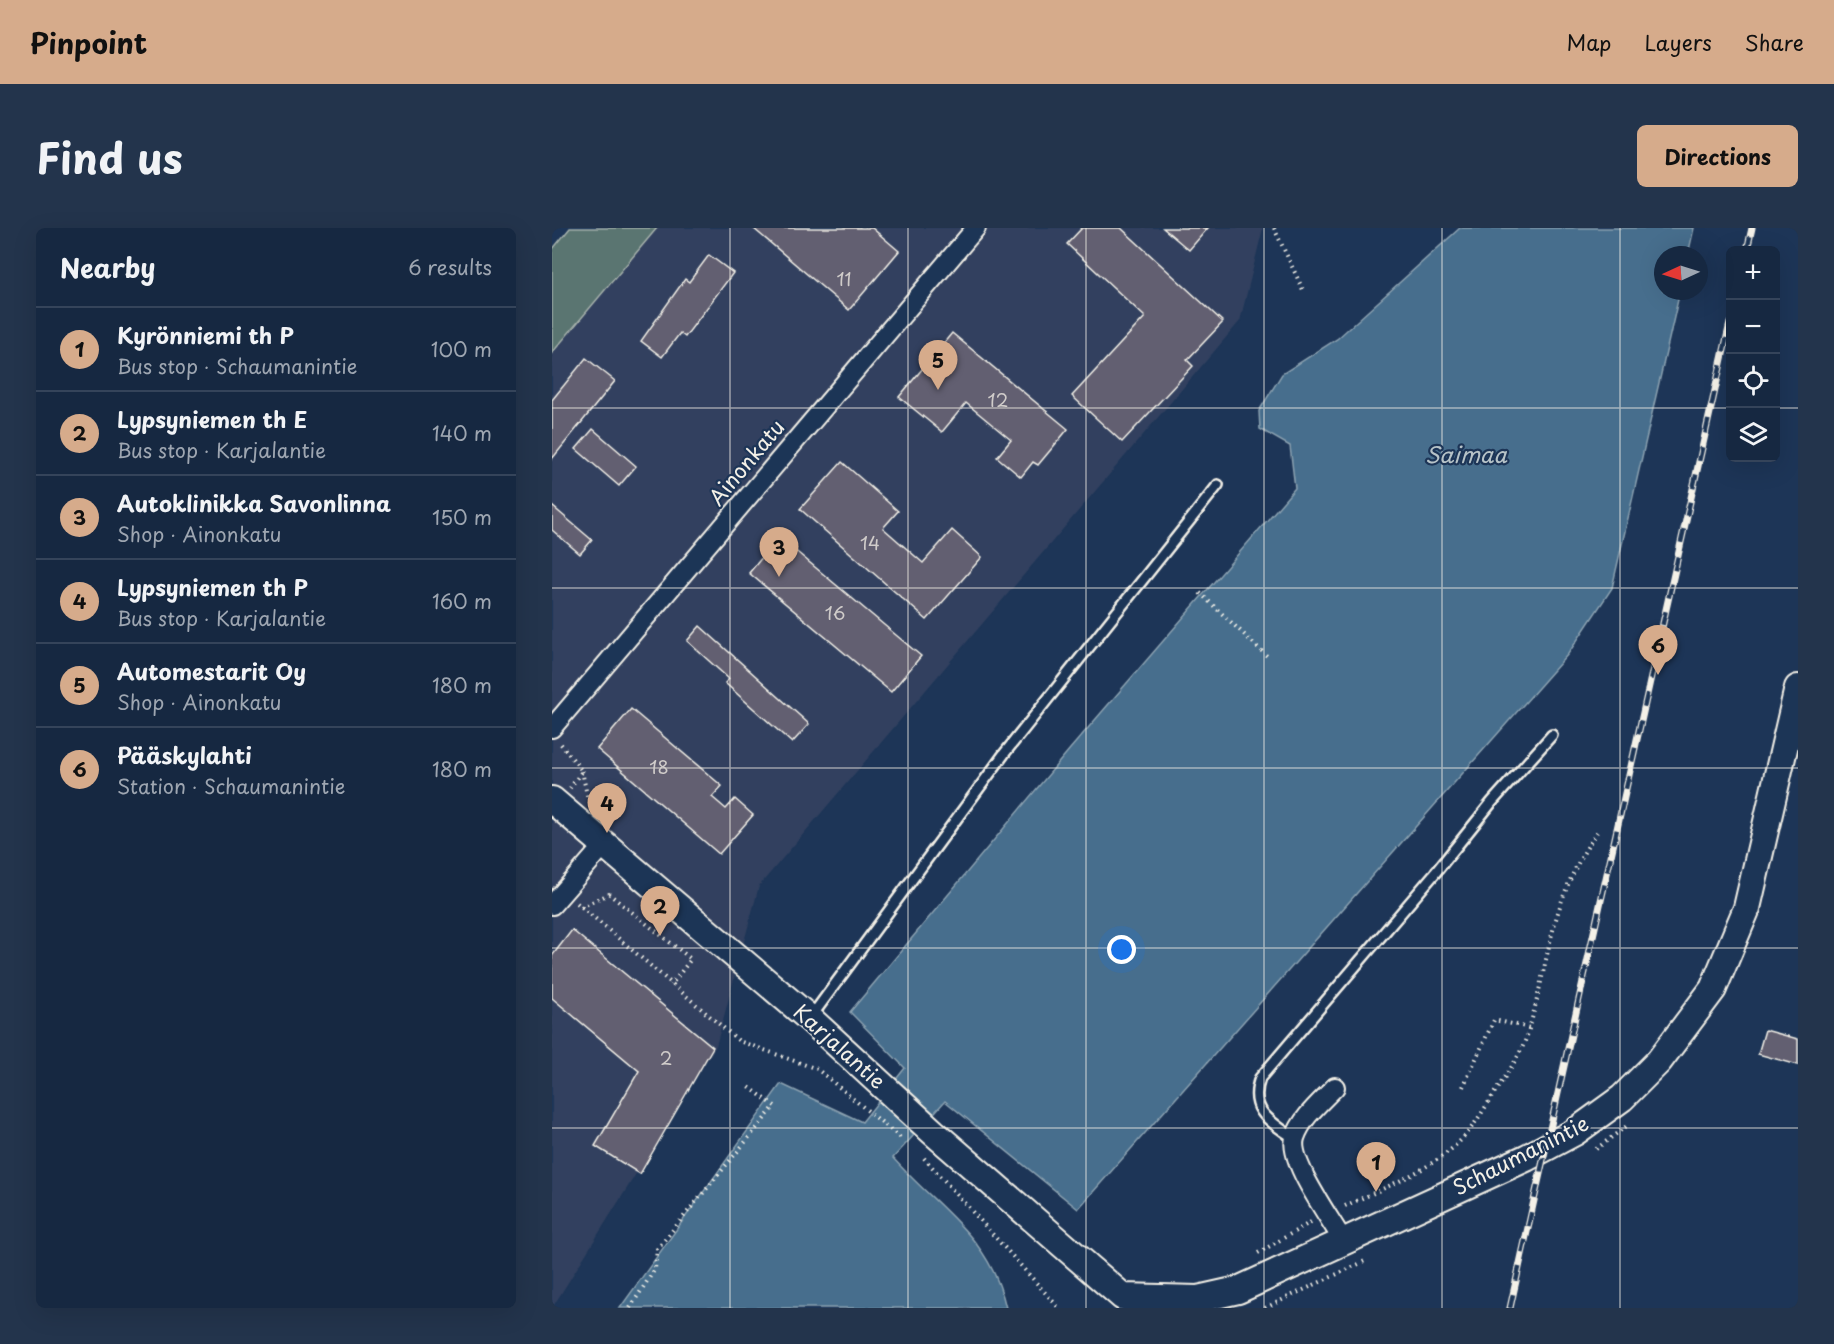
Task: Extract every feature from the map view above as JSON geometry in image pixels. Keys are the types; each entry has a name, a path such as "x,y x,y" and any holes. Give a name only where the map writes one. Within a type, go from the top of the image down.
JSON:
{"street":[{"name":"Ainonkatu","path":"555,734 976,228"},
{"name":"Schaumanintie","path":"1118,1303 1198,1299 1238,1290 1526,1158 1575,1131 1622,1098 1659,1062 1713,989 1747,908 1798,688"},
{"name":"Karjalantie","path":"555,802 810,1019 1118,1303"},
{"path":"552,905 605,844"},
{"path":"1335,1087 1308,1115 1294,1139 1294,1151 1299,1166 1343,1240"}],"lane":[{"path":"810,1019 1004,754 1218,485"},
{"path":"1294,1139 1273,1123 1256,1103 1255,1093 1260,1078 1428,881 1492,802 1552,735"}],"path":[{"path":"1274,228 1304,292"},
{"path":"1200,593 1268,657"},
{"path":"555,734 582,771 555,802"},
{"path":"1254,1255 1293,1231 1434,1161 1459,1142 1478,1119 1521,1054 1530,1028 1559,904 1570,878 1597,831"},
{"path":"564,891 739,1041 817,1069 908,1144"},
{"path":"581,907 609,894 691,959 671,985"},
{"path":"1463,1087 1494,1020 1530,1028"},
{"path":"630,1308 655,1269 657,1250 775,1106 749,1087"},
{"path":"917,1151 1059,1308"}],"shaded area":[{"path":"657,228 1263,228 1240,321 759,886 716,1046 552,1308 552,353"}],"green space":[{"path":"570,228 657,228 552,353 552,250"}],"water":[{"name":"Saimaa","path":"1460,228 1694,228 1690,246 1654,246 1654,300 1678,300 1612,588 1568,654 1078,1209 945,1101 893,1158 975,1242 988,1261 1006,1308 620,1308 781,1084 862,1122 905,1068 850,1012 1070,749 1295,488 1290,446 1260,429 1259,411 1282,374 1337,339"}],"building":[{"path":"753,228 872,228 899,251 849,310"},
{"path":"1082,228 1121,228 1223,322 1187,360 1193,366 1122,442 1072,396 1145,317 1067,244"},
{"path":"1163,228 1208,228 1189,250"},
{"path":"709,255 733,273 685,337 680,333 662,357 641,341 685,279 689,282"},
{"path":"952,333 1068,429 1038,465 1033,462 1021,477 997,457 1011,440 966,403 942,432 899,397"},
{"path":"586,358 615,381 552,459 552,400"},
{"path":"593,429 636,466 619,486 576,449"},
{"path":"842,462 898,511 883,528 923,563 952,530 982,557 927,620 800,509"},
{"path":"552,506 592,540 580,554 552,530"},
{"path":"779,537 921,656 891,692 749,573"},
{"path":"700,626 809,724 792,743 725,683 729,679 687,641"},
{"path":"631,709 722,786 712,797 726,809 735,799 753,815 719,854 597,749"},
{"path":"572,930 713,1047 640,1174 595,1146 639,1071 552,998 552,956"},
{"path":"1765,1030 1798,1039 1798,1065 1758,1054"}],"railway":[{"path":"1748,246 1752,228"},
{"path":"1510,1308 1726,341"}],"place":[{"name":"Automestarit Oy","path":"938,390"},
{"name":"Autoklinikka Savonlinna","path":"779,577"},
{"name":"Pääskylahti","path":"1658,675"},
{"name":"Lypsyniemen th P","path":"607,833"},
{"name":"Lypsyniemen th E","path":"660,936"},
{"name":"Kyrönniemi th P","path":"1376,1192"}]}
